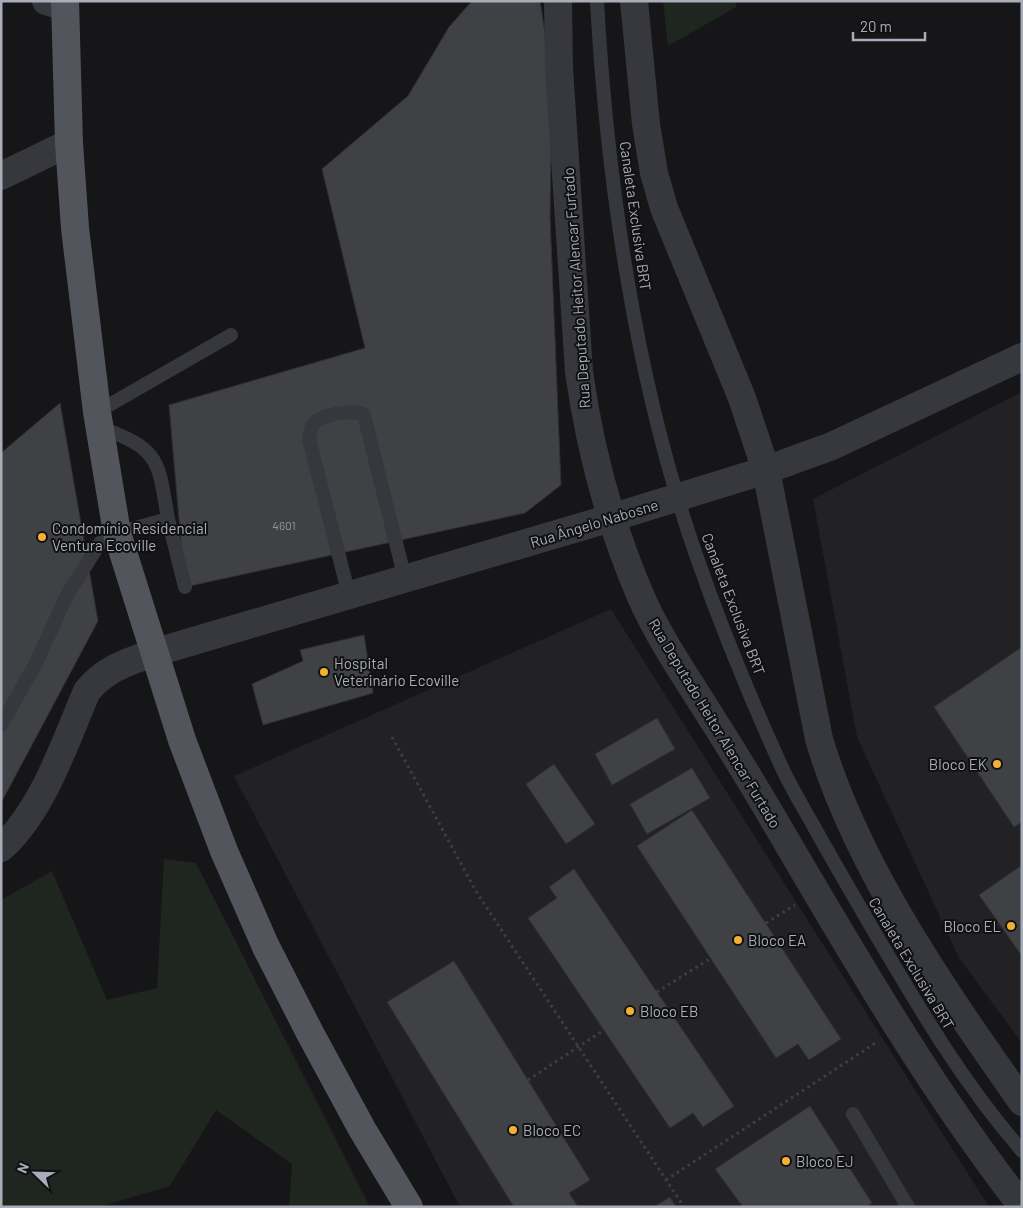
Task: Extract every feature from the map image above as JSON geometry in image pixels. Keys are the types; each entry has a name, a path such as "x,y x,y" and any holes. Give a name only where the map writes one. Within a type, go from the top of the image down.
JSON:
{"main road":[{"path":"59,3 75,228 98,420 117,533 153,653 182,740 224,851 266,947 357,1120 410,1207"}],"street":[{"name":"Rua Deputado Heitor Alencar Furtado","path":"558,1 559,68 580,372 592,451 611,518 641,598 664,642 740,763 896,1027 943,1097 1022,1206"},
{"path":"634,1 646,124 654,173 664,208 742,398 766,470 819,739 830,775 855,831 900,918 949,998 1022,1102"},
{"path":"1,176 69,143"},
{"name":"Rua Ângelo Nabosne","path":"1,848 25,820 41,794 92,685 110,669 153,653 611,518 766,470 832,446 1022,357"}],"lane":[{"name":"Canaleta Exclusiva BRT","path":"597,1 601,62 615,187 641,347 661,434 696,554 784,772 843,878 950,1058 990,1114 1022,1152"},
{"path":"185,587 168,519 161,480 153,457 132,439 98,420 231,335"},
{"path":"350,595 309,439 312,425 321,418 357,411 364,415 405,579"},
{"path":"1,726 36,663 72,588 100,543 117,533 168,519"},
{"path":"853,1114 908,1207"}],"path":[{"path":"392,736 476,893 684,1207"},
{"path":"766,923 797,904"},
{"path":"657,992 711,958"},
{"path":"528,1080 604,1030"},
{"path":"666,1180 882,1038"}],"shaded area":[{"path":"663,1 736,1 736,7 668,46"},
{"path":"1022,392 1022,1043 959,958 857,737 813,499"},
{"path":"611,609 989,1207 460,1207 234,776"},
{"path":"164,859 196,863 370,1207 289,1207 292,1164 216,1110 170,1186 99,1207 1,1207 1,900 52,871 107,1000 157,988"}],"building":[{"path":"472,1 540,1 552,79 550,217 561,485 525,513 185,587 169,405 365,348 322,169 408,96 449,27"},
{"name":"Condomínio Residencial Ventura Ecoville","path":"60,403 98,621 1,803 1,453"},
{"name":"Hospital Veterinário Ecoville","path":"364,635 373,693 263,725 252,684 303,661 300,650"},
{"name":"Bloco EK","path":"1022,647 1022,822 1014,827 934,707"},
{"path":"657,718 675,749 612,785 595,754"},
{"path":"554,764 595,824 566,844 526,784"},
{"path":"692,768 710,798 647,834 630,804"},
{"name":"Bloco EA","path":"692,810 841,1039 809,1060 798,1044 776,1058 637,846"},
{"name":"Bloco EL","path":"1022,865 1022,956 979,895"},
{"name":"Bloco EB","path":"574,869 734,1106 703,1127 693,1113 670,1128 528,918 557,898 549,887"},
{"name":"Bloco EC","path":"454,961 590,1180 569,1193 578,1207 514,1207 387,1002"},
{"name":"Bloco EJ","path":"810,1106 872,1203 866,1207 743,1207 715,1169"},
{"path":"670,1197 676,1207 654,1207"}],"place":[{"name":"Condomínio Residencial Ventura Ecoville","path":"42,537"},
{"name":"Hospital Veterinário Ecoville","path":"324,672"},
{"name":"Bloco EK","path":"997,764"},
{"name":"Bloco EL","path":"1011,926"},
{"name":"Bloco EA","path":"738,940"},
{"name":"Bloco EB","path":"630,1011"},
{"name":"Bloco EC","path":"513,1130"},
{"name":"Bloco EJ","path":"786,1161"}]}
